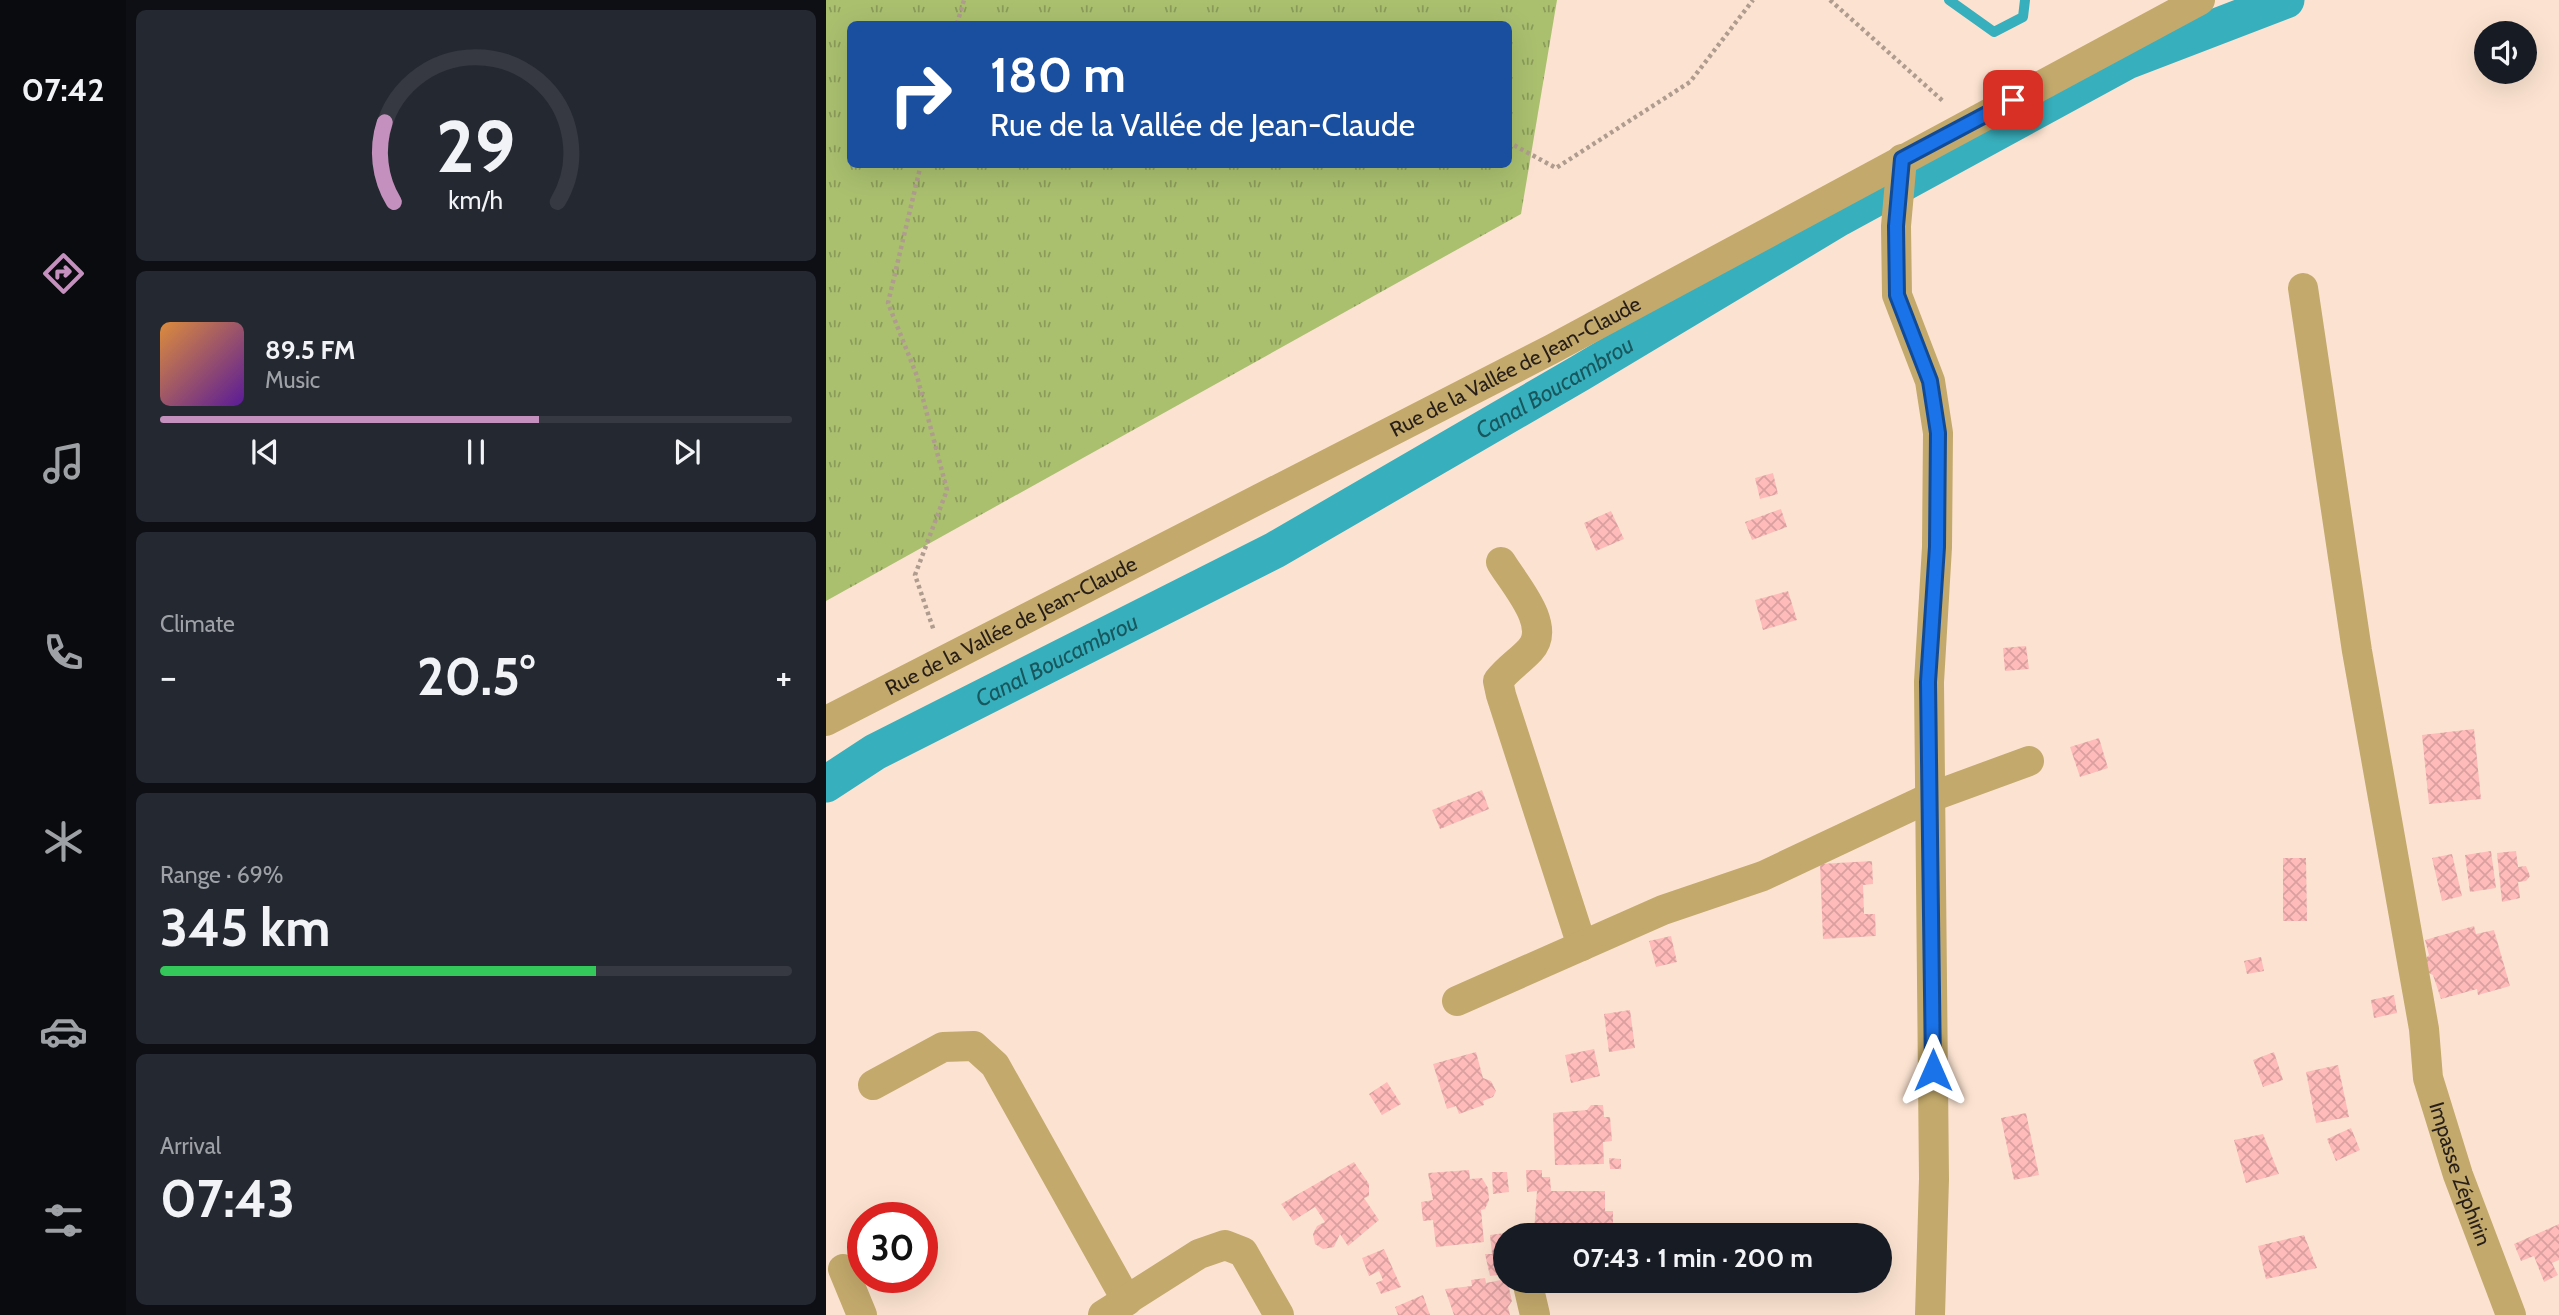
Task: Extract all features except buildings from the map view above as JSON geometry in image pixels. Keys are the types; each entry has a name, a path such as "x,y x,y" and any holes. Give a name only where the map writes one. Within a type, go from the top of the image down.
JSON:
{"street":[{"name":"Rue de la Vallée de Jean-Claude","path":"826,721 1552,349 2200,0"},
{"path":"1902,159 1896,226 1897,295 1930,381 1938,433 1937,547 1928,682 1934,1180 1930,1315"},
{"name":"Impasse Zéphirin","path":"2303,288 2357,651 2424,1029 2428,1078 2458,1175 2511,1315"},
{"path":"1501,562 1535,618 1538,630 1537,641 1530,651 1508,668 1498,681 1582,946"},
{"path":"1457,1001 1663,910 1763,876 1931,797 2029,761"},
{"path":"873,1086 943,1047 974,1046 995,1065 1115,1308 1199,1254 1225,1245 1243,1252 1279,1315"},
{"path":"843,1269 862,1315"},
{"path":"1530,1293 1535,1315"}],"path":[{"path":"958,21 964,0"},
{"path":"1512,144 1556,168 1690,82 1754,0"},
{"path":"1830,0 1968,124"},
{"path":"920,168 888,303 917,376 947,490 915,575 943,660"}],"green space":[{"path":"826,0 1557,0 1521,214 826,601"}],"waterway":[{"path":"1949,0 1994,32 2023,17 2025,0"},
{"name":"Canal Boucambrou","path":"826,784 875,752 1275,550 1580,373 1839,218 2127,61 2286,0"}],"route":[{"path":"1933,1070 1928,682 1937,547 1938,433 1930,381 1897,295 1896,226 1902,159 2013,100"}]}
